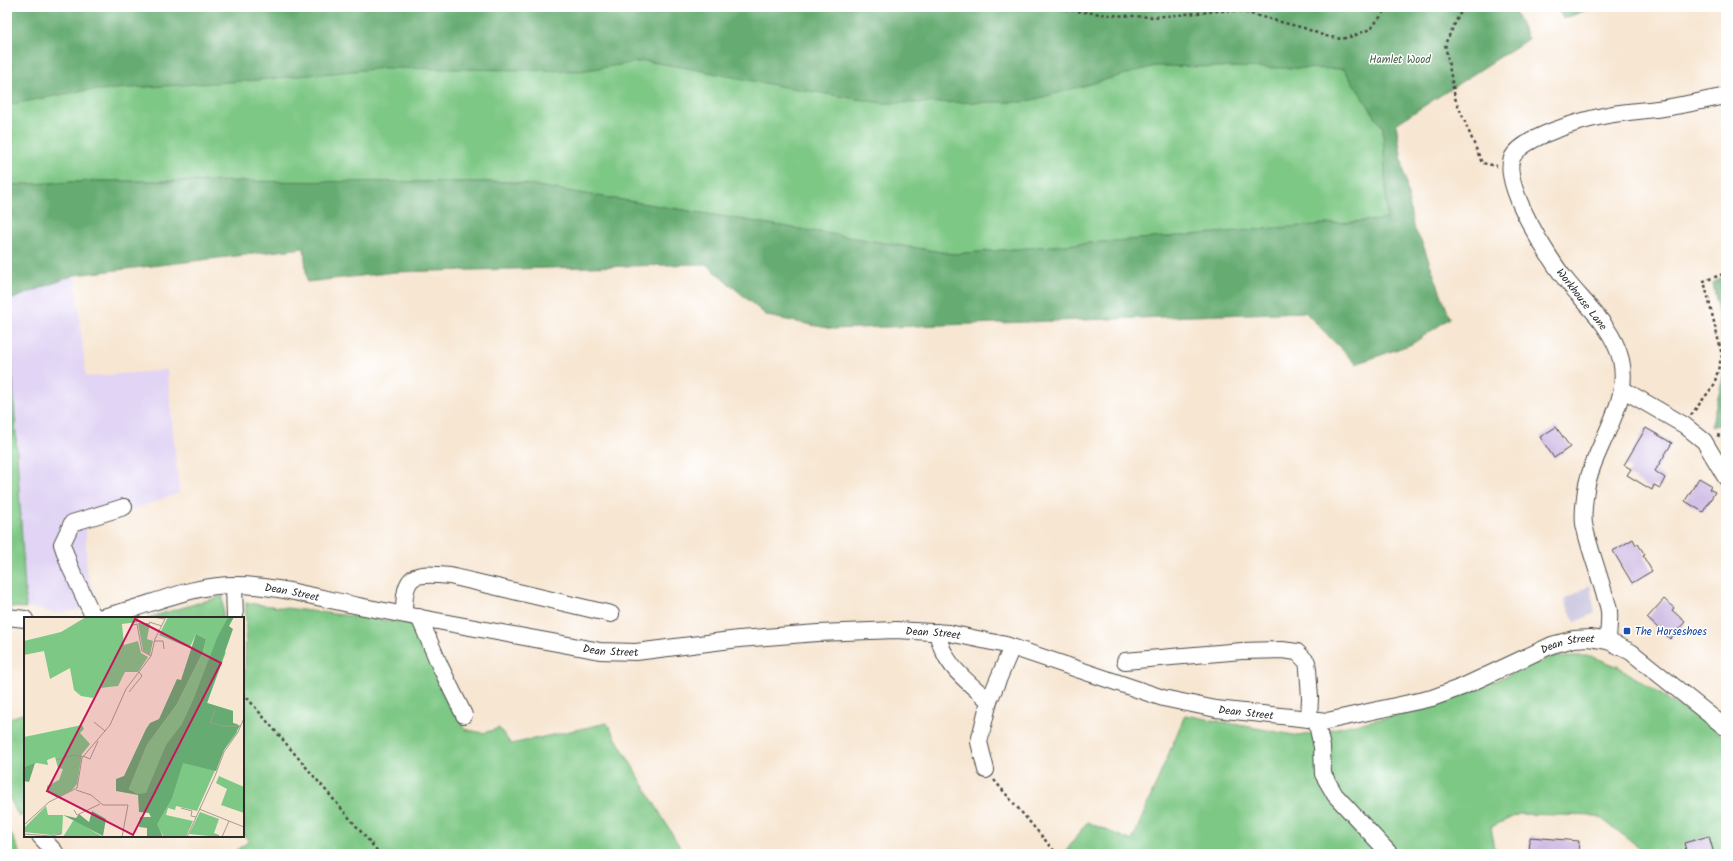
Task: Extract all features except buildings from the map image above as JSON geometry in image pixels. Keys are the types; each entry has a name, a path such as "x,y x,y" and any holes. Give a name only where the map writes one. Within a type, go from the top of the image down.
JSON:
{"street":[{"path":"1510,169 1512,157 1524,145 1537,137 1603,116 1670,107 1726,96"},
{"name":"Workhouse Lane","path":"1510,169 1510,177 1518,200 1537,235 1565,279 1603,323 1613,340 1621,361 1621,398 1596,454 1587,483 1585,497 1584,522 1609,610 1608,641"},
{"path":"1622,389 1684,425 1704,441 1726,478"},
{"path":"95,617 70,567 62,544 72,523 124,507"},
{"path":"464,715 440,666 412,615 404,596 406,586 417,575 426,573 450,576 611,614"},
{"path":"234,585 235,617"},
{"name":"Dean Street","path":"99,617 178,593 234,585 272,588 600,651 636,652 739,639 818,633 896,630 949,633 1012,647 1163,698 1216,709 1327,721 1432,698 1462,687 1538,651 1574,639 1590,638 1608,641 1631,652 1726,728"},
{"path":"7,617 24,619"},
{"path":"937,632 940,647 951,666 989,701"},
{"path":"986,770 978,742 989,701 1012,647"},
{"path":"1125,661 1242,651 1282,650 1297,652 1307,662 1312,719 1322,747 1323,774 1335,795 1390,854"},
{"path":"41,837 55,852"}],"path":[{"path":"1042,7 1110,15 1154,17 1219,11 1239,11 1304,28 1325,36 1342,39 1370,29 1389,7"},
{"path":"1463,7 1445,44 1455,98 1482,163 1510,169"},
{"path":"1684,425 1714,385 1722,355 1704,281 1726,273"},
{"path":"1712,434 1726,438"},
{"path":"244,694 380,854"},
{"path":"986,770 1053,847 1057,854"}],"shaded area":[{"path":"75,275 86,377 167,370 179,493 86,526 86,570 98,607 57,613 26,608 11,350 7,339 7,301"},
{"path":"1590,585 1595,613 1575,622 1564,600"}],"green space":[{"path":"7,7 1344,69 1383,128 1387,220 953,254 512,182 95,181 7,185"},
{"name":"Hamlet Wood","path":"7,7 1513,7 1528,39 1396,124 1413,226 1423,245 1450,318 1412,344 1356,364 1305,312 832,329 767,316 706,264 396,272 307,282 304,248 75,275 7,301 7,185 95,181 512,182 953,254 1387,219 1383,128 1344,69 1155,66 1025,102 881,103 645,61 580,71 385,68 246,81 81,91 7,105"},
{"path":"1557,7 1594,7 1563,19"},
{"path":"1726,274 1726,359 1713,283"},
{"path":"7,339 11,350 26,608 7,607"},
{"path":"1726,364 1726,423 1711,427"},
{"path":"223,596 223,617 150,617"},
{"path":"246,603 415,624 464,729 483,733 499,728 511,744 607,723 684,854 231,854 249,841 244,836"},
{"path":"1554,656 1591,656 1619,667 1711,727 1726,739 1726,854 1667,854 1665,849 1657,854 1648,854 1598,816 1519,814 1491,827 1496,854 1064,854 1087,822 1132,841 1185,715 1299,736 1427,709"},
{"path":"24,713 24,814 19,817 7,793 7,719"},
{"path":"7,826 21,854 7,854"}],"place":[{"name":"The Horseshoes","path":"1627,631"}]}
